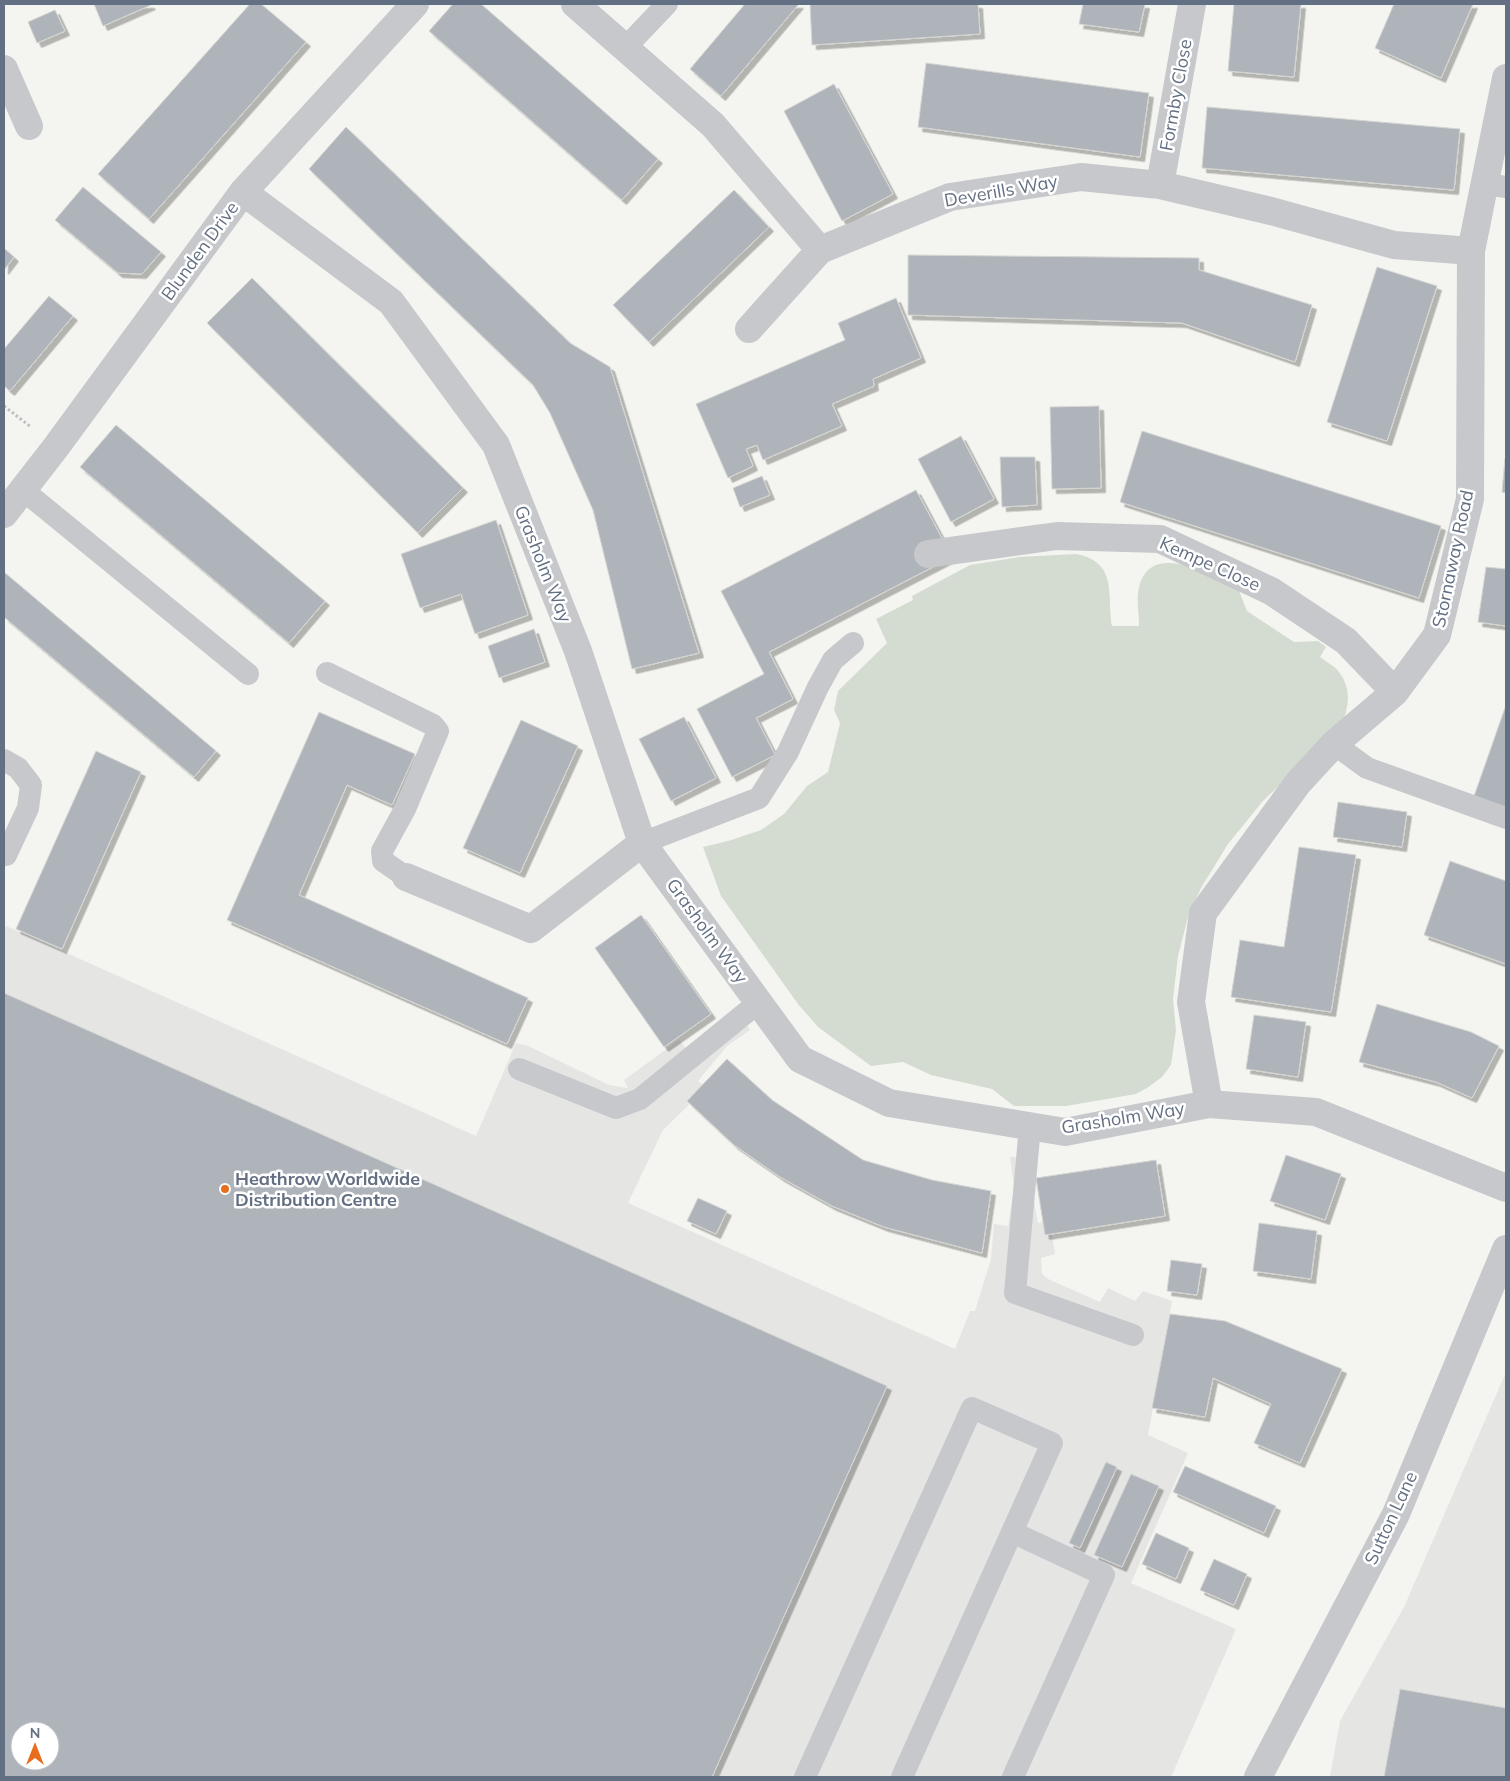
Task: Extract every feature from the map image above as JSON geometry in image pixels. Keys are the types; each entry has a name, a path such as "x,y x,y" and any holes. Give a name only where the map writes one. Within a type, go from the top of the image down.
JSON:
{"street":[{"name":"Blunden Drive","path":"4,514 243,192 415,4"},
{"path":"575,4 713,125 820,250 750,329"},
{"name":"Formby Close","path":"1160,186 1192,4"},
{"path":"4,69 30,126"},
{"name":"Stornaway Road","path":"1209,1104 1191,1002 1203,913 1298,783 1334,744 1396,692 1438,635 1470,499 1471,251 1495,186 1506,78"},
{"name":"Deverills Way","path":"820,250 950,197 1081,177 1160,186 1271,211 1394,245 1471,251"},
{"name":"Grasholm Way","path":"243,192 391,302 496,445 578,651 642,843 800,1059 889,1102 1065,1132 1209,1104 1316,1112 1506,1188"},
{"name":"Kempe Close","path":"928,554 1057,536 1160,539 1271,591 1346,641 1396,692"},
{"path":"406,877 530,929 642,843"},
{"name":"Sutton Lane","path":"1262,1775 1396,1514 1504,1260"}],"lane":[{"path":"625,48 668,4"},
{"path":"23,490 248,674"},
{"path":"642,843 759,798 788,752 818,687 833,660 853,643"},
{"path":"327,673 433,725 438,731 404,809 382,851 382,861 406,877"},
{"path":"1334,744 1367,768 1506,818"},
{"path":"4,760 18,768 31,785 28,808 6,855"},
{"path":"519,1069 616,1108 640,1099 759,1002"},
{"path":"1030,1126 1015,1293 1133,1335"},
{"path":"805,1777 972,1408 1052,1443 902,1777"},
{"path":"1012,1532 1104,1575 1013,1777"}],"shaded area":[{"path":"1076,554 1089,558 1099,564 1105,572 1108,581 1112,626 1139,626 1138,592 1146,573 1156,565 1169,563 1183,565 1238,588 1247,611 1294,642 1318,641 1326,647 1320,657 1335,668 1343,678 1348,699 1341,726 1263,801 1228,844 1201,888 1188,917 1178,956 1173,999 1176,1030 1171,1065 1162,1077 1136,1094 1066,1106 1014,1106 992,1089 931,1075 903,1062 871,1066 818,1027 798,1004 721,896 703,847 761,830 784,814 807,786 828,772 840,723 834,710 838,691 887,643 876,619 913,600 912,596 970,565 1019,557"},
{"name":"Heathrow Worldwide Distribution Centre","path":"4,925 476,1136 516,1043 526,1045 609,1085 628,1088 624,1080 679,1040 687,1050 739,1013 750,1030 727,1046 698,1081 706,1088 663,1130 628,1203 955,1349 970,1311 975,1311 991,1259 994,1224 1008,1226 1014,1187 1010,1157 1032,1158 1030,1180 1038,1223 1050,1221 1055,1254 1041,1258 1042,1274 1048,1279 1100,1302 1108,1288 1135,1301 1143,1291 1172,1301 1148,1435 1188,1453 1131,1583 1236,1629 1171,1777 4,1777"},
{"path":"1506,1372 1506,1777 1330,1777 1340,1721 1404,1607"}],"building":[{"path":"94,4 150,4 151,5 103,26"},
{"path":"250,4 261,4 306,42 149,219 98,174"},
{"path":"453,4 481,4 658,159 622,200 429,31"},
{"path":"745,4 799,4 721,96 690,69"},
{"path":"810,4 978,4 980,34 812,45"},
{"path":"1083,4 1145,4 1139,32 1079,24"},
{"path":"1234,4 1301,4 1294,77 1228,71"},
{"path":"1394,4 1473,4 1441,78 1375,48"},
{"path":"55,10 65,31 37,43 28,22"},
{"path":"926,63 1149,93 1140,157 918,127"},
{"path":"834,84 893,194 842,221 784,111"},
{"path":"1207,107 1460,129 1454,190 1202,168"},
{"path":"346,127 570,343 610,367 699,653 632,669 593,510 550,413 533,385 309,169"},
{"path":"83,187 161,252 142,274 118,273 55,220"},
{"path":"734,190 769,227 649,342 613,305"},
{"path":"4,248 14,257 4,270"},
{"path":"908,255 1199,258 1199,270 1312,305 1295,362 1182,323 908,315"},
{"path":"1377,267 1437,286 1387,441 1327,422"},
{"path":"252,278 463,488 418,533 207,323"},
{"path":"49,296 73,316 10,391 4,386 4,349"},
{"path":"896,298 921,358 873,379 874,386 832,404 842,426 763,460 757,445 746,449 753,466 728,478 696,404 845,340 838,323"},
{"path":"1099,406 1101,488 1052,489 1050,407"},
{"path":"116,425 325,601 289,643 80,467"},
{"path":"1142,431 1441,526 1419,598 1120,502"},
{"path":"961,436 994,499 951,522 918,459"},
{"path":"1000,457 1035,457 1037,505 1002,507"},
{"path":"1506,458 1506,493 1502,492"},
{"path":"762,476 770,495 740,507 733,488"},
{"path":"916,490 952,557 769,652 793,699 756,718 775,755 732,777 697,709 764,674 721,591"},
{"path":"496,520 528,615 475,634 461,594 420,608 401,554"},
{"path":"1486,567 1506,569 1506,626 1478,622"},
{"path":"4,572 216,751 194,777 4,617"},
{"path":"534,629 545,662 499,678 488,646"},
{"path":"1506,705 1506,815 1472,802"},
{"path":"319,712 415,754 392,805 347,785 299,895 528,998 507,1044 227,920"},
{"path":"684,717 716,778 671,801 639,739"},
{"path":"521,720 578,746 520,873 463,848"},
{"path":"96,751 141,772 62,949 16,929"},
{"path":"1338,802 1407,812 1402,847 1333,837"},
{"path":"1299,847 1356,855 1331,1012 1231,997 1240,940 1284,947"},
{"path":"1450,861 1506,881 1506,964 1424,935"},
{"path":"641,915 711,1014 664,1047 595,948"},
{"name":"Heathrow Worldwide Distribution Centre","path":"4,993 887,1386 712,1777 4,1777"},
{"path":"1377,1004 1471,1032 1499,1046 1472,1098 1436,1082 1359,1062"},
{"path":"1254,1015 1306,1022 1298,1077 1246,1069"},
{"path":"727,1059 772,1100 863,1160 932,1180 991,1191 982,1253 884,1227 832,1206 780,1177 734,1145 687,1101"},
{"path":"1286,1155 1341,1174 1325,1220 1270,1201"},
{"path":"1156,1160 1165,1216 1045,1235 1036,1178"},
{"path":"698,1198 727,1211 716,1234 687,1221"},
{"path":"1259,1223 1317,1231 1311,1279 1253,1271"},
{"path":"1171,1260 1202,1264 1197,1295 1167,1291"},
{"path":"1170,1314 1225,1321 1342,1369 1300,1463 1254,1443 1271,1404 1213,1378 1205,1417 1152,1408"},
{"path":"1106,1462 1117,1467 1080,1548 1069,1543"},
{"path":"1185,1466 1276,1506 1264,1533 1173,1492"},
{"path":"1131,1474 1159,1486 1122,1567 1094,1555"},
{"path":"1156,1533 1189,1548 1176,1579 1142,1564"},
{"path":"1214,1559 1247,1574 1234,1605 1200,1590"},
{"path":"1400,1689 1506,1708 1506,1777 1384,1777"}],"place":[{"name":"Heathrow Worldwide Distribution Centre","path":"225,1189"}]}
